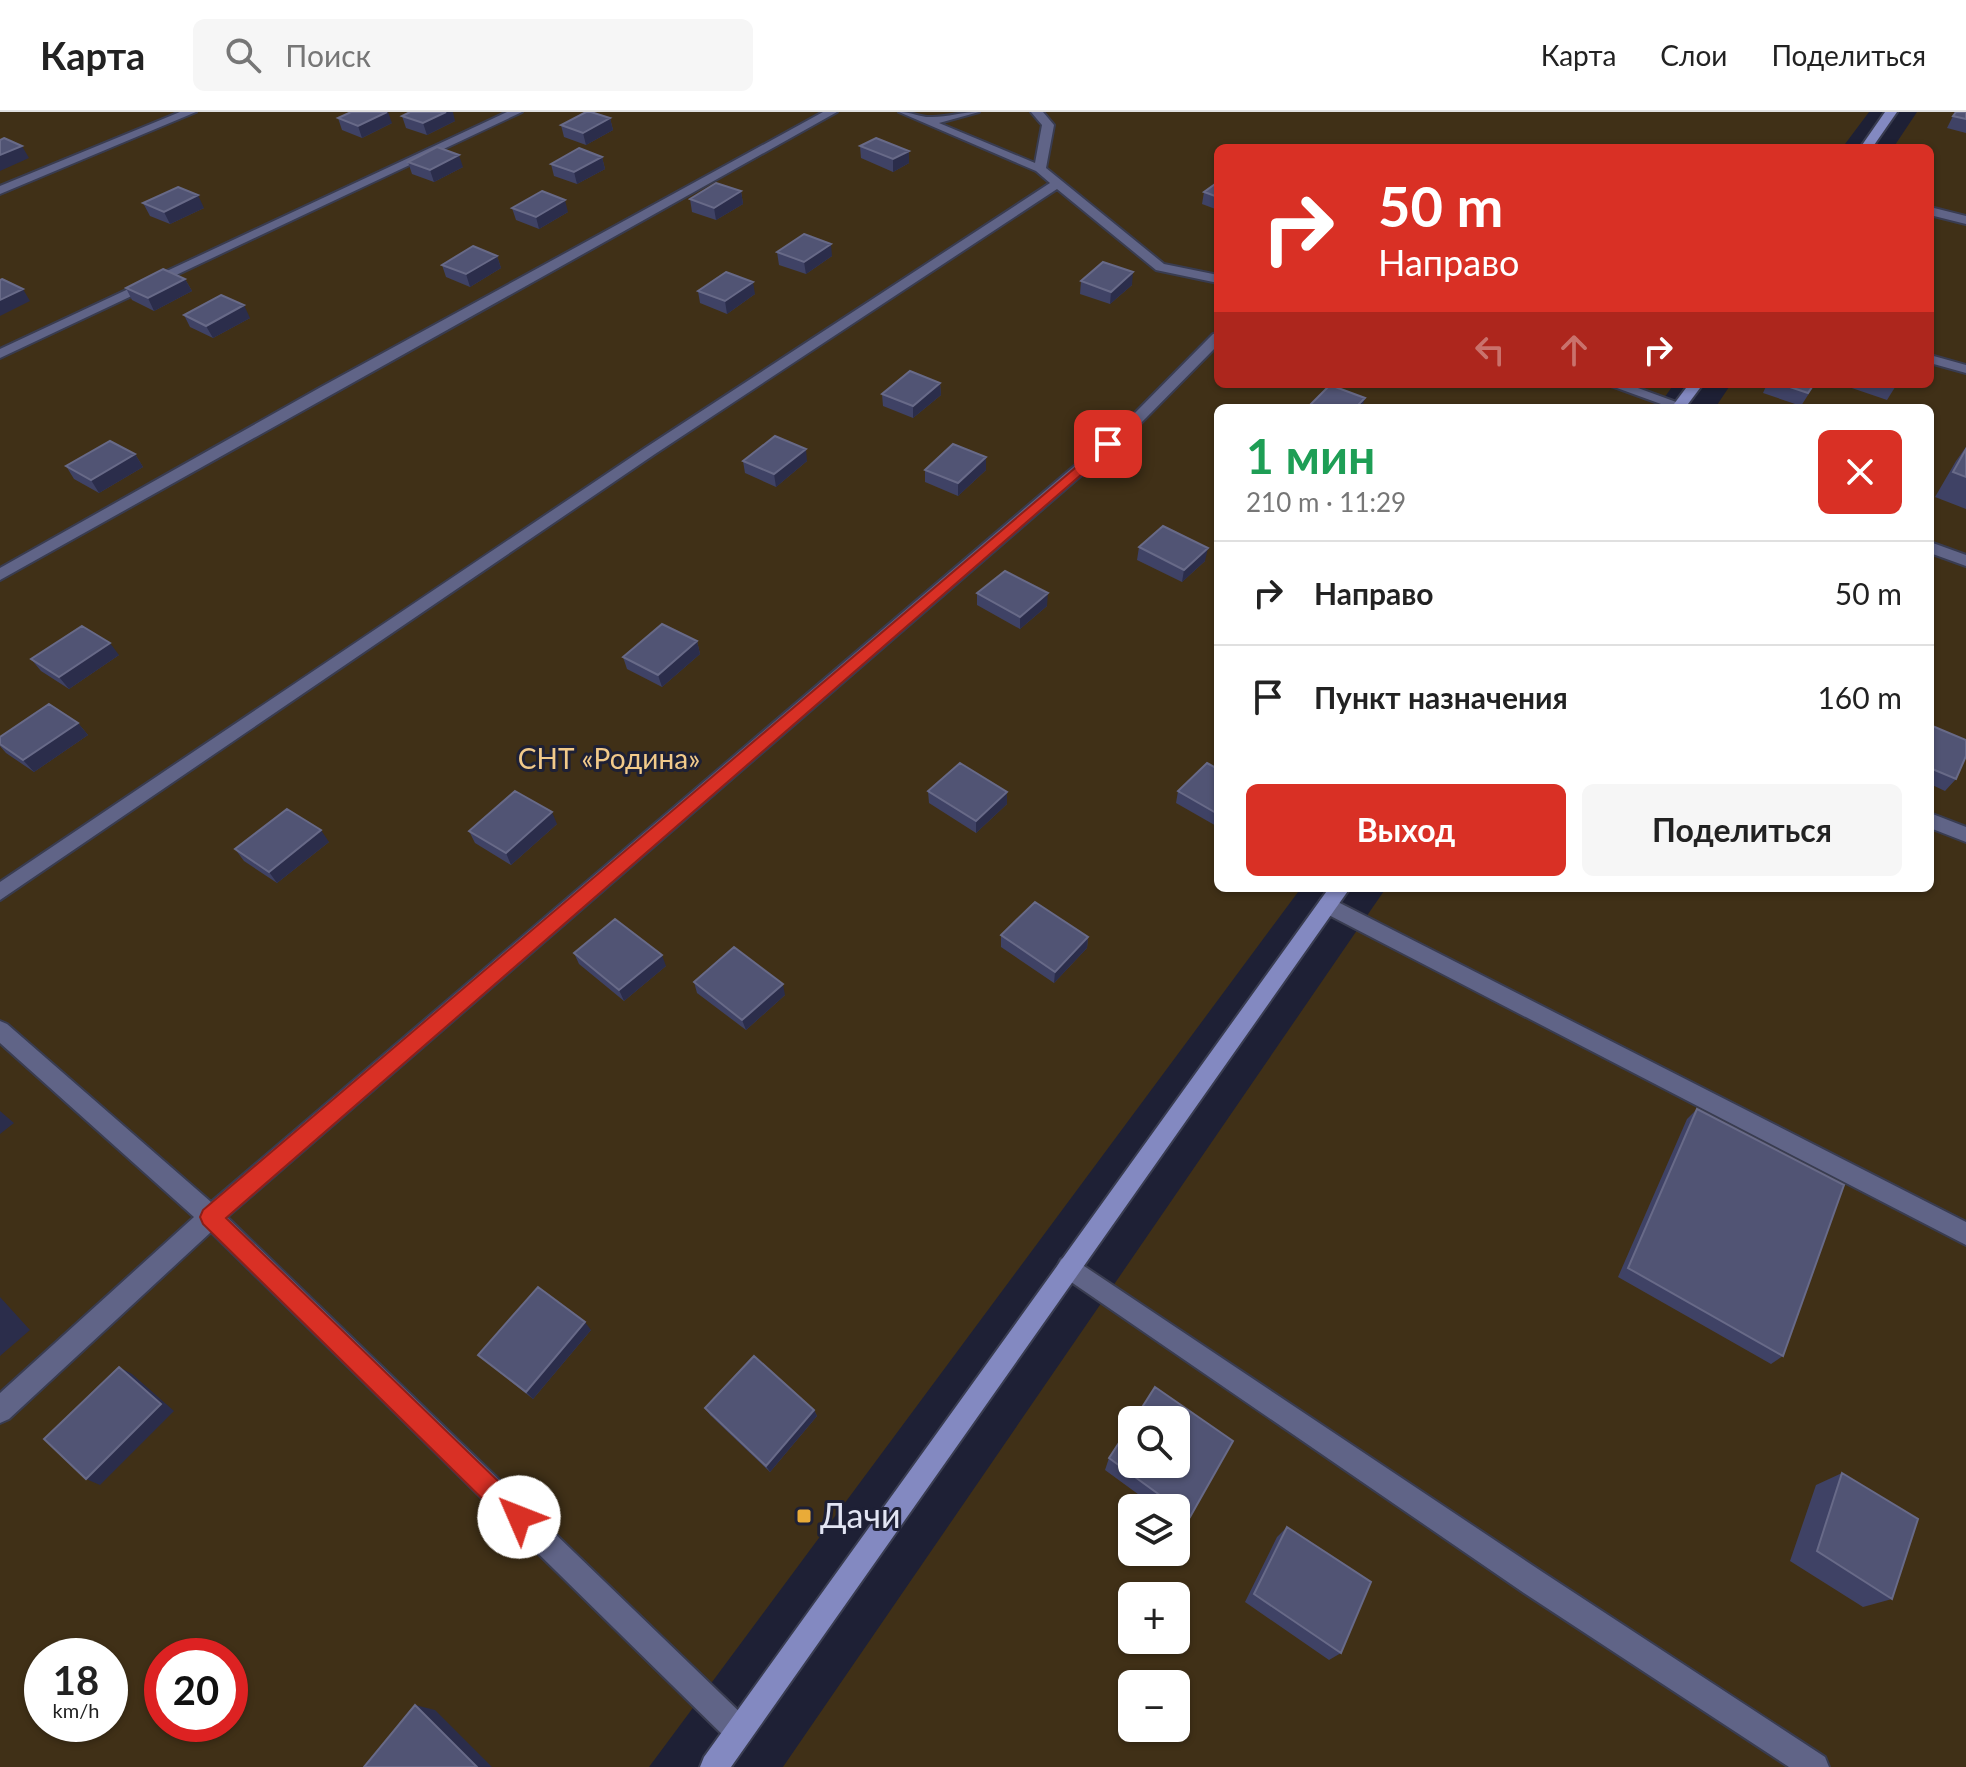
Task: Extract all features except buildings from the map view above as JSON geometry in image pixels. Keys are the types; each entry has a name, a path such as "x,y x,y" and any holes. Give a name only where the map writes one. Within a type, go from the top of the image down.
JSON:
{"street":[{"path":"1869,144 1891,112"},
{"path":"714,1767 1334,896"}],"lane":[{"path":"0,190 190,112"},
{"path":"0,354 516,112"},
{"path":"0,575 831,112"},
{"path":"905,112 1040,169 1160,267 1214,278"},
{"path":"931,121 973,112"},
{"path":"1037,112 1048,125 1040,169"},
{"path":"0,892 650,451 1059,182"},
{"path":"1934,212 1966,220"},
{"path":"0,1410 211,1217 1132,424 1214,341"},
{"path":"1934,360 1966,369"},
{"path":"1624,388 1670,404"},
{"path":"1934,549 1966,561"},
{"path":"1934,822 1966,835"},
{"path":"1334,896 1966,1234"},
{"path":"0,1030 211,1217 739,1731"},
{"path":"1069,1267 1534,1583 1815,1767"}],"green space":[{"name":"СНТ «Родина»","path":"0,112 1869,112 1845,144 1214,144 1214,388 1671,388 1660,404 1214,404 1214,892 1298,892 649,1767 0,1767"},
{"path":"1917,112 1966,112 1966,1767 783,1767 1383,892 1934,892 1934,404 1718,404 1728,388 1934,388 1934,144 1896,144"}],"place":[{"name":"Дачи","path":"804,1516"}],"route":[{"path":"519,1517 211,1217 1108,444"}]}
